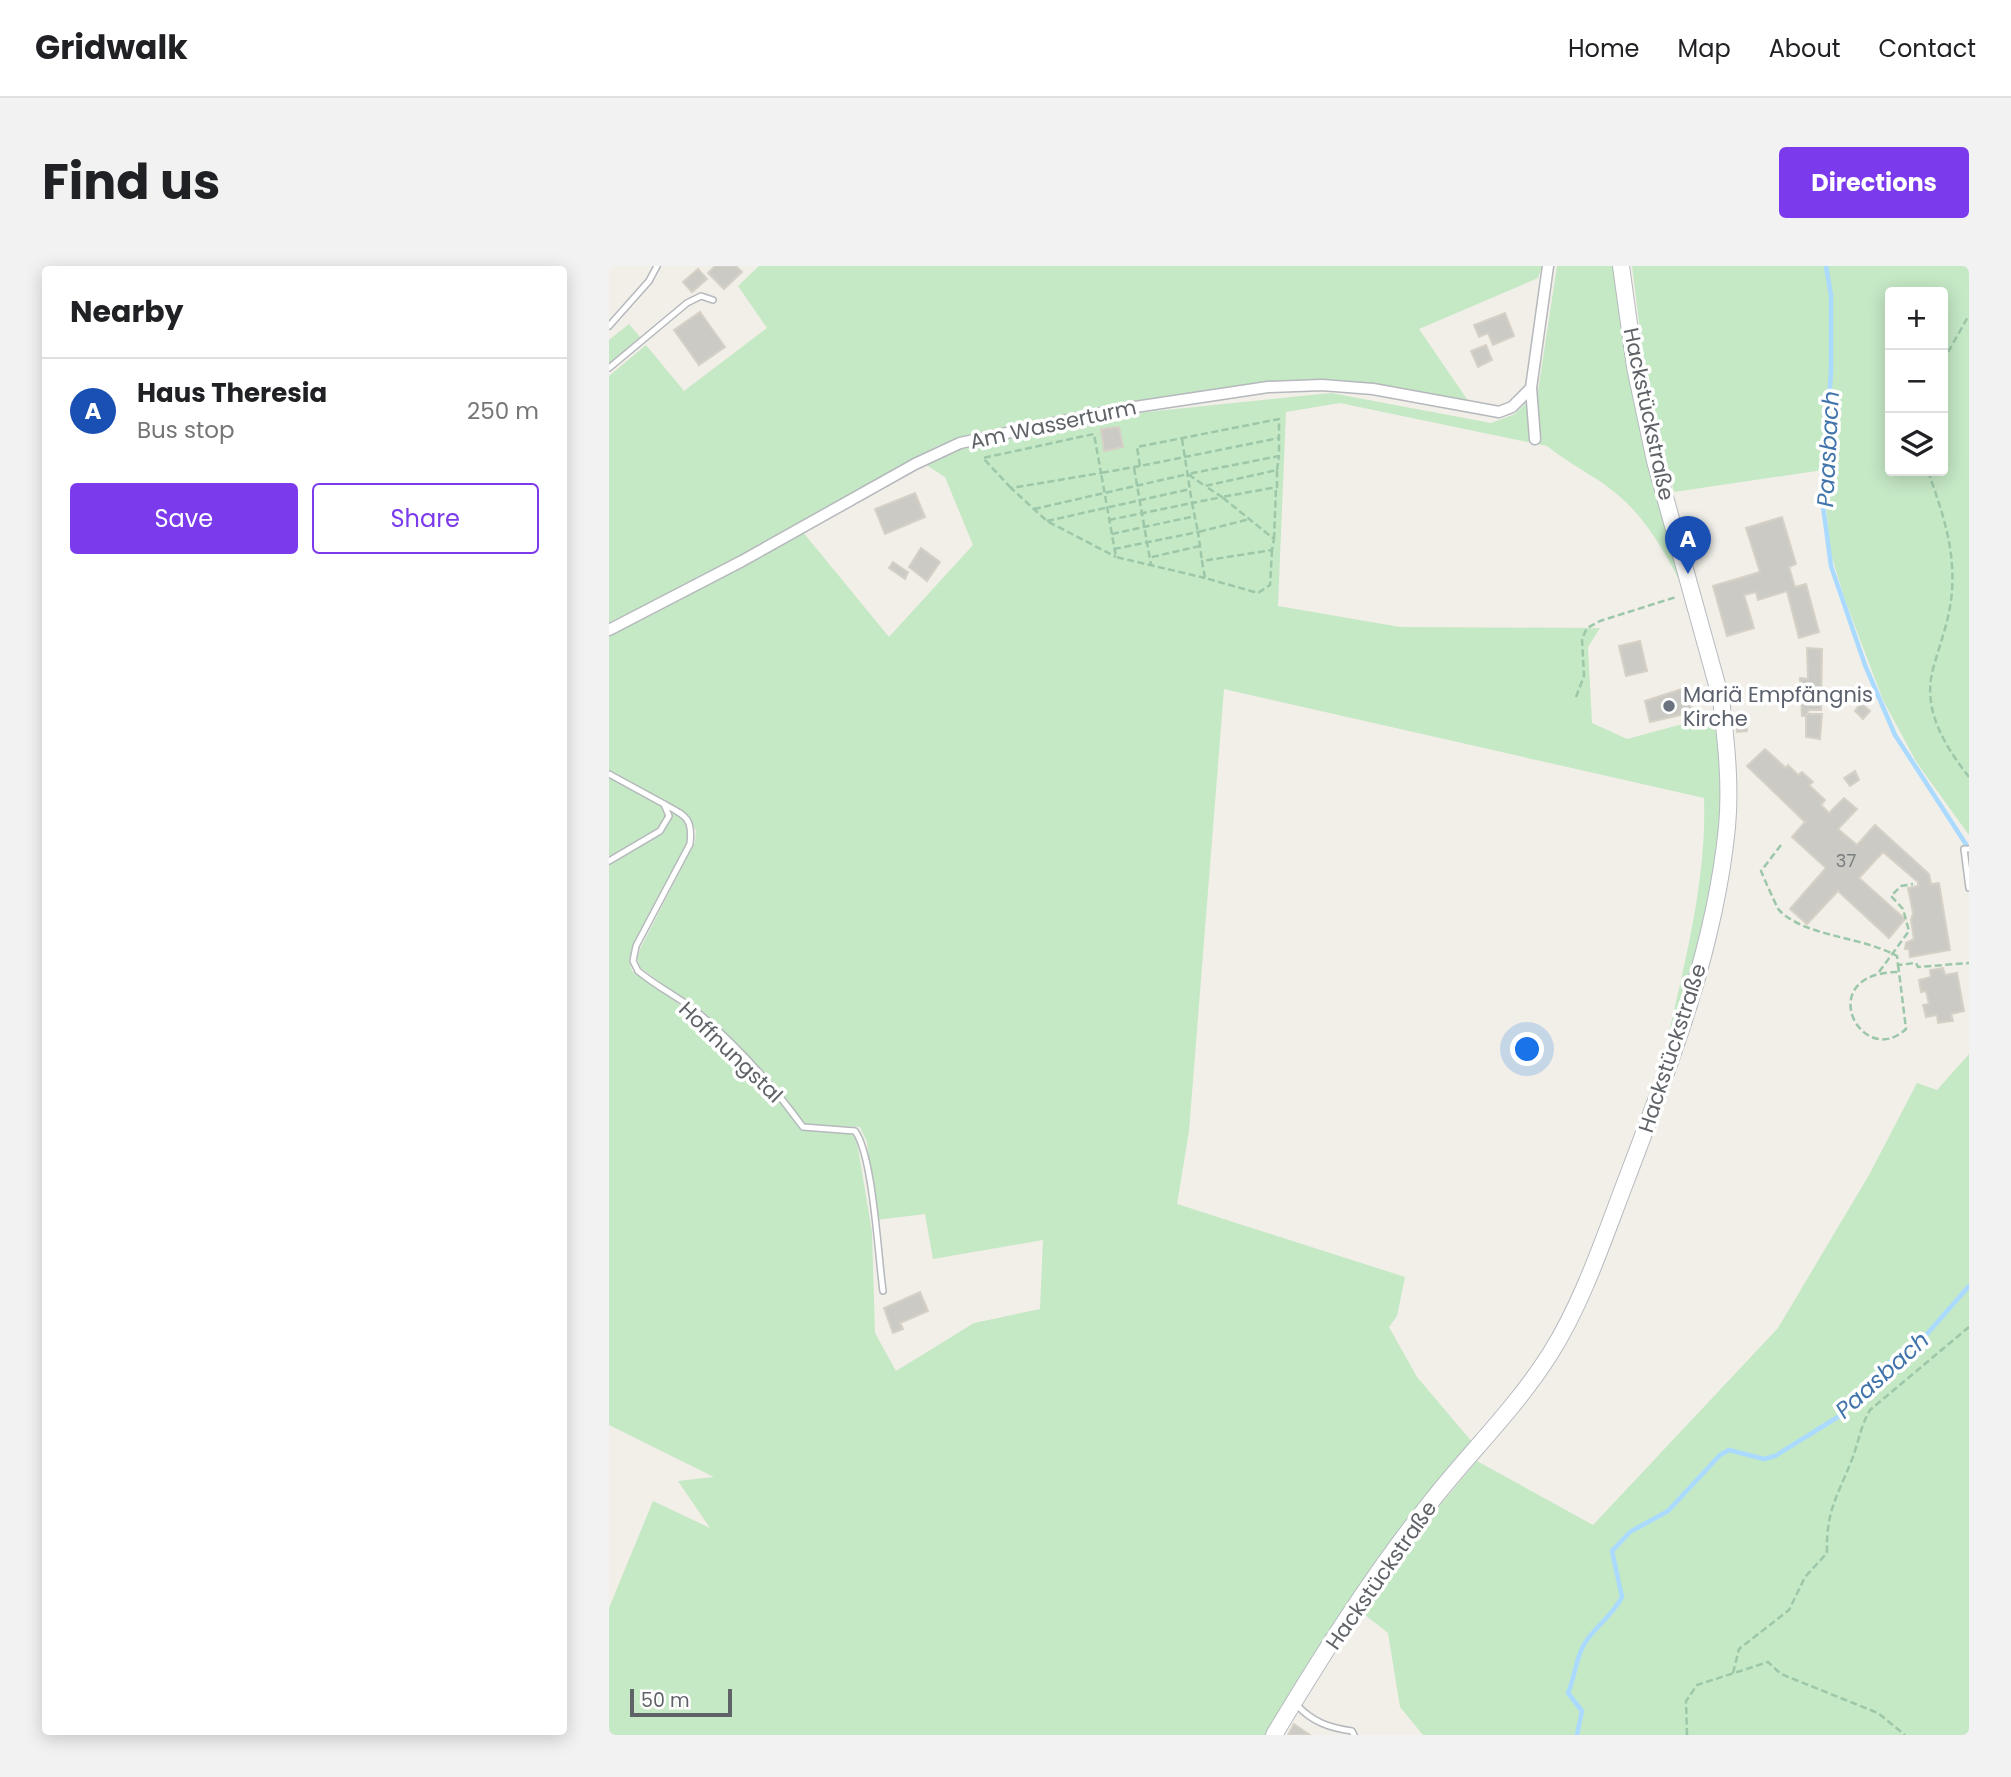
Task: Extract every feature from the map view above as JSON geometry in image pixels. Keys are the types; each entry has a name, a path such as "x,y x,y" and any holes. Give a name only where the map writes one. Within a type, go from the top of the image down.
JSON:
{"street":[{"path":"1535,439 1531,388 1548,266"},
{"name":"Hackstückstraße","path":"1274,1735 1396,1546 1508,1411 1552,1352 1600,1247 1675,1053 1691,1002 1710,923 1727,827 1726,740 1721,699 1649,434 1635,367 1621,266"},
{"name":"Am Wasserturm","path":"609,630 742,561 904,470 960,443 1115,410 1268,387 1322,384 1373,389 1499,412 1523,398 1531,388"}],"lane":[{"path":"609,326 642,289 657,266"},
{"path":"609,368 687,303 701,296 713,300"},
{"path":"609,774 664,804 669,816 660,831 609,861"},
{"name":"Hoffnungstal","path":"664,804 687,818 692,827 690,844 636,946 633,961 638,971 705,1021 779,1094 803,1127 855,1131 863,1141 883,1291"},
{"path":"1967,849 1969,888"},
{"path":"1295,1703 1308,1717 1334,1729 1352,1731 1354,1735"}],"path":[{"path":"1948,352 1969,315"},
{"path":"1115,557 1094,434 983,458 1047,521 1115,557 1258,593 1270,585 1279,419 1137,447 1140,466"},
{"path":"1011,488 1279,438"},
{"path":"1182,439 1205,578"},
{"path":"1033,509 1279,456"},
{"path":"1133,467 1151,565"},
{"path":"1205,486 1277,470"},
{"path":"1188,474 1222,497 1273,539"},
{"path":"1930,476 1949,536 1952,579 1949,617 1931,680 1931,706 1939,732 1969,778"},
{"path":"1109,520 1276,487"},
{"path":"1047,521 1190,489"},
{"path":"1111,534 1195,516"},
{"path":"1114,550 1249,519"},
{"path":"1151,557 1200,546"},
{"path":"1202,561 1272,550"},
{"path":"1576,696 1584,676 1582,639 1587,628 1600,621 1693,592"},
{"path":"1781,845 1761,872 1771,887 1777,909 1804,928 1864,940 1897,956 1898,965 1899,972 1906,1029 1898,1036 1886,1040 1862,1032 1853,1021 1850,1008 1852,992 1860,982 1879,973 1899,972"},
{"path":"1879,973 1909,931 1903,909 1891,896 1901,886 1913,884"},
{"path":"1898,965 1916,963 1918,967 1969,963"},
{"path":"1733,1673 1739,1649 1789,1610 1805,1577 1827,1553 1826,1526 1836,1492 1851,1462 1863,1422 1870,1410 1969,1327"},
{"path":"1687,1735 1686,1701 1697,1685 1768,1662 1781,1674 1878,1713 1905,1735"}],"green space":[{"path":"759,266 1542,266 1538,278 1419,329 1471,405 1331,379 1153,398 971,434 935,447 641,610 609,624 609,376 646,345 684,391 767,328 738,286"},
{"path":"1557,266 1614,266 1637,416 1686,593 1657,541 1629,505 1610,488 1547,446 1340,403 1286,412 1278,606 1400,627 1600,628 1588,647 1592,723 1627,739 1716,715 1722,756 1718,842 1702,929 1665,1051 1698,894 1704,798 1224,689 1189,1131 1177,1204 1405,1277 1397,1316 1389,1327 1417,1377 1473,1443 1409,1518 1352,1602 1271,1735 609,1735 609,1608 653,1501 710,1528 678,1481 714,1477 609,1425 609,863 663,831 672,817 670,811 684,819 688,843 633,944 629,961 632,971 696,1016 776,1096 801,1130 852,1134 857,1142 872,1232 875,1333 896,1371 974,1323 1040,1309 1043,1240 933,1259 925,1214 876,1220 867,1142 860,1127 804,1125 760,1068 712,1021 641,968 637,958 641,947 695,842 696,831 688,815 609,771 609,635 650,616 802,531 889,637 973,545 945,477 925,464 970,446 1127,414 1331,393 1491,423 1515,414 1538,391"},
{"path":"1632,266 1969,266 1969,835 1917,763 1883,700 1845,600 1830,551 1823,470 1674,492 1646,378"},
{"path":"629,324 640,337 609,363 609,340"},
{"path":"609,777 661,805 666,816 660,828 609,857"},
{"path":"1969,1054 1969,1735 1423,1735 1400,1707 1388,1633 1360,1611 1414,1536 1477,1461 1593,1525 1778,1328 1869,1175 1917,1083 1937,1090"}],"building":[{"path":"715,266 736,266 742,272 724,289 708,273"},
{"path":"698,269 707,279 692,292 683,282"},
{"path":"700,312 725,347 699,365 674,330"},
{"path":"1505,313 1514,336 1493,345 1488,333 1479,337 1474,325"},
{"path":"1486,345 1492,360 1478,367 1471,351"},
{"path":"1119,427 1123,447 1104,451 1101,429"},
{"path":"915,493 925,517 885,534 875,509"},
{"path":"1782,517 1796,564 1789,567 1795,587 1806,584 1819,632 1799,638 1787,591 1758,600 1756,592 1744,595 1754,628 1727,636 1713,586 1760,572 1746,528"},
{"path":"921,548 940,562 927,581 909,567"},
{"path":"893,562 908,572 905,579 889,568"},
{"path":"1640,641 1647,671 1626,676 1619,646"},
{"path":"1807,648 1822,649 1821,710 1808,710 1807,716 1802,716 1800,678 1808,679"},
{"name":"Mariä Empfängnis Kirche","path":"1685,688 1693,712 1650,722 1645,701"},
{"path":"1861,703 1870,711 1863,719 1855,711"},
{"path":"1806,714 1822,714 1820,739 1806,737"},
{"path":"1745,716 1747,731 1737,732 1736,717"},
{"path":"1765,749 1786,768 1788,765 1798,775 1802,772 1813,782 1809,785 1825,800 1821,805 1829,813 1844,798 1857,809 1838,829 1857,845 1875,825 1929,874 1931,884 1939,883 1950,950 1910,957 1909,949 1905,949 1906,943 1914,939 1908,888 1918,886 1918,882 1883,852 1859,878 1905,919 1889,938 1838,891 1807,924 1790,909 1826,868 1792,837 1805,822 1747,766"},
{"path":"1855,771 1859,780 1850,786 1844,778"},
{"path":"1943,968 1945,975 1957,973 1964,1011 1951,1014 1953,1021 1938,1023 1937,1015 1926,1017 1923,1005 1929,1004 1926,991 1921,992 1919,980 1931,977 1930,970"},
{"path":"920,1292 928,1311 900,1323 903,1329 893,1333 884,1308"},
{"path":"1294,1724 1310,1735 1288,1735"}],"waterway":[{"name":"Paasbach","path":"1826,266 1831,295 1831,370 1823,506 1831,566 1865,665 1895,735 1969,849"},
{"name":"Paasbach","path":"1577,1735 1582,1711 1568,1693 1579,1656 1585,1642 1622,1597 1612,1551 1630,1532 1668,1511 1720,1455 1729,1450 1764,1459 1775,1456 1841,1415 1883,1367 1927,1334 1969,1286"}],"place":[{"name":"Haus Theresia","path":"1688,574"},
{"name":"Mariä Empfängnis Kirche","path":"1669,706"}]}
